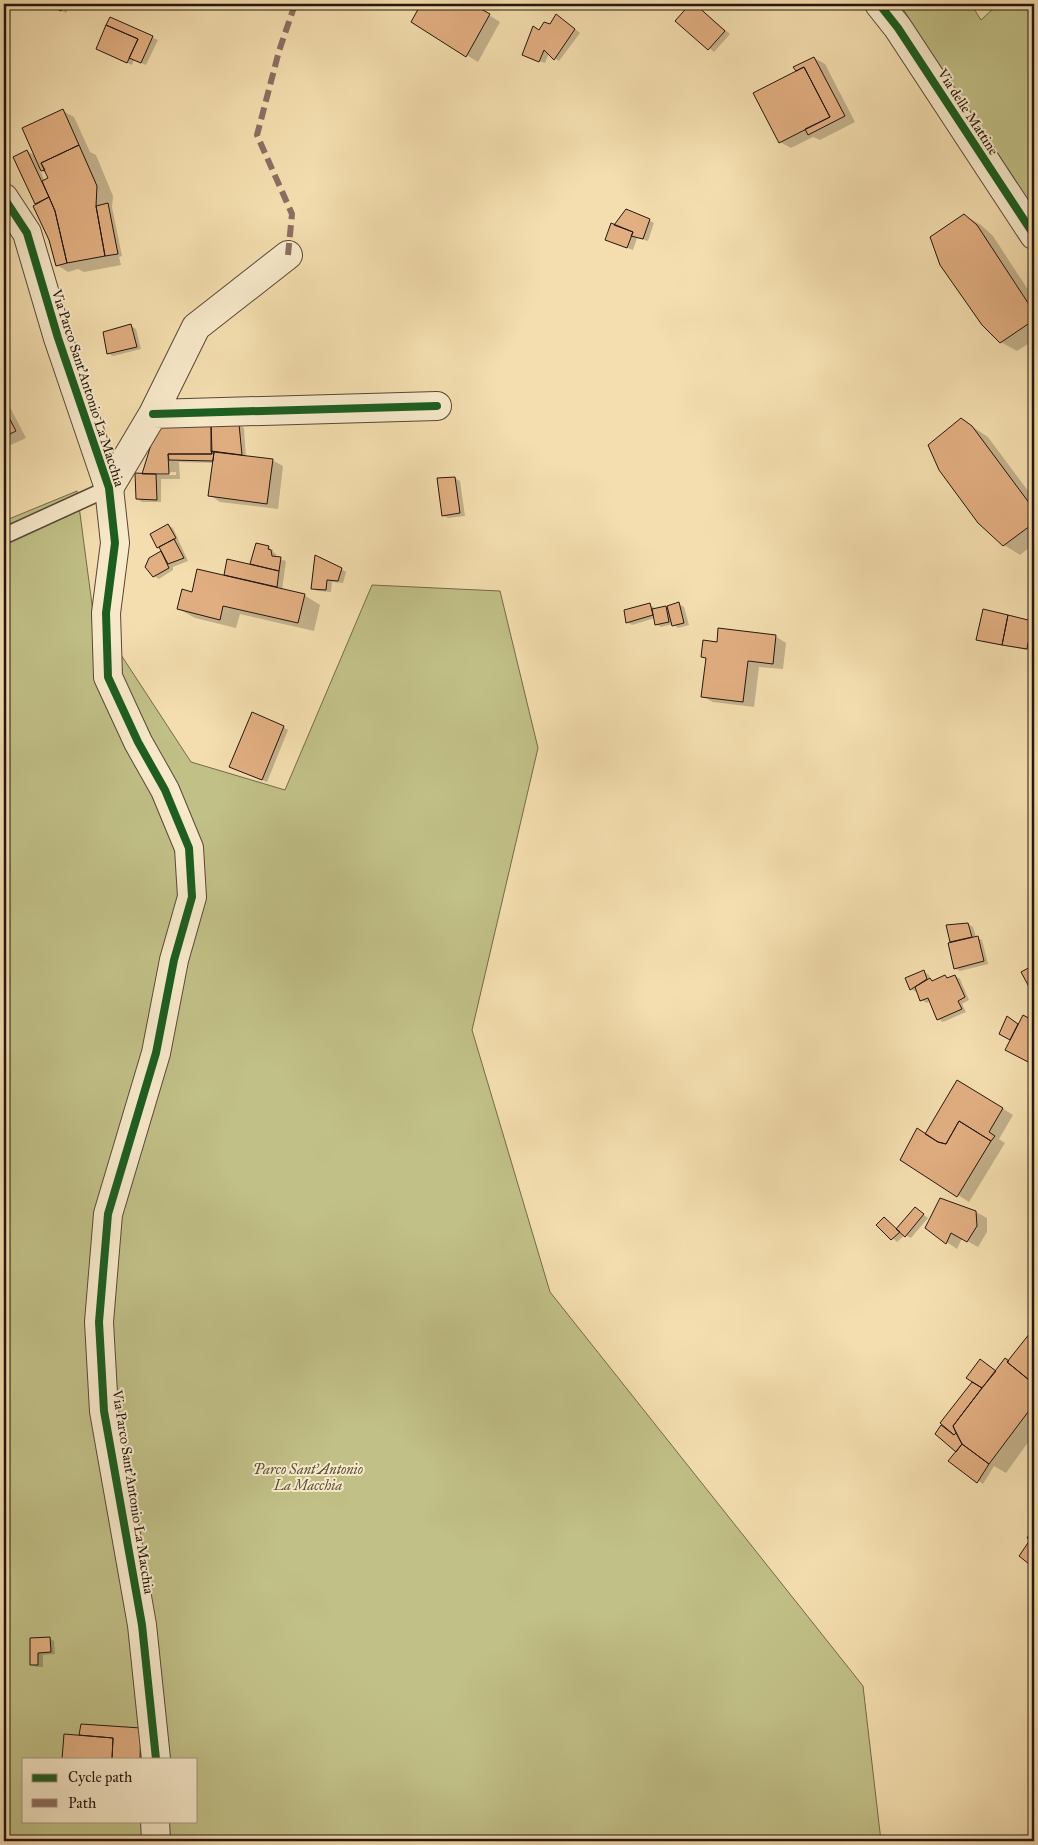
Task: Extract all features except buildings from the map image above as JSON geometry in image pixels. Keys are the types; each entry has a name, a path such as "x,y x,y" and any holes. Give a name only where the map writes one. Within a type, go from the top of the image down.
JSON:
{"street":[{"name":"Via delle Mattine","path":"879,4 898,28 1034,235"},
{"name":"Via Parco Sant'Antonio La Macchia","path":"4,198 27,234 58,338 109,488 115,544 106,613 108,677 138,742 164,790 189,848 192,897 174,960 156,1053 108,1214 99,1322 104,1411 142,1625 156,1758"},
{"name":"Via Parco Sant'Antonio La Macchia","path":"109,488 153,414 196,327 288,255"},
{"path":"153,414 437,406"},
{"path":"155,1822 156,1841"}],"lane":[{"name":"Via Parco Sant'Antonio La Macchia","path":"4,536 109,488"}],"green space":[{"path":"900,4 971,4 981,20 998,4 1034,4 1034,218"},
{"name":"Parco Sant'Antonio La Macchia","path":"77,491 93,612 191,762 285,790 372,585 500,591 538,748 472,1030 550,1292 863,1686 881,1841 4,1841 4,521"}],"marked path":[{"path":"288,255 292,214 257,135 279,51 295,4"}],"cycle path":[{"path":"879,4 898,28 1034,235"},
{"path":"4,198 27,233 58,338 109,488 115,543 106,613 108,677 138,742 165,790 189,848 192,897 174,960 156,1053 108,1214 99,1322 104,1411 142,1625 156,1758"},
{"path":"153,414 437,406"}]}
